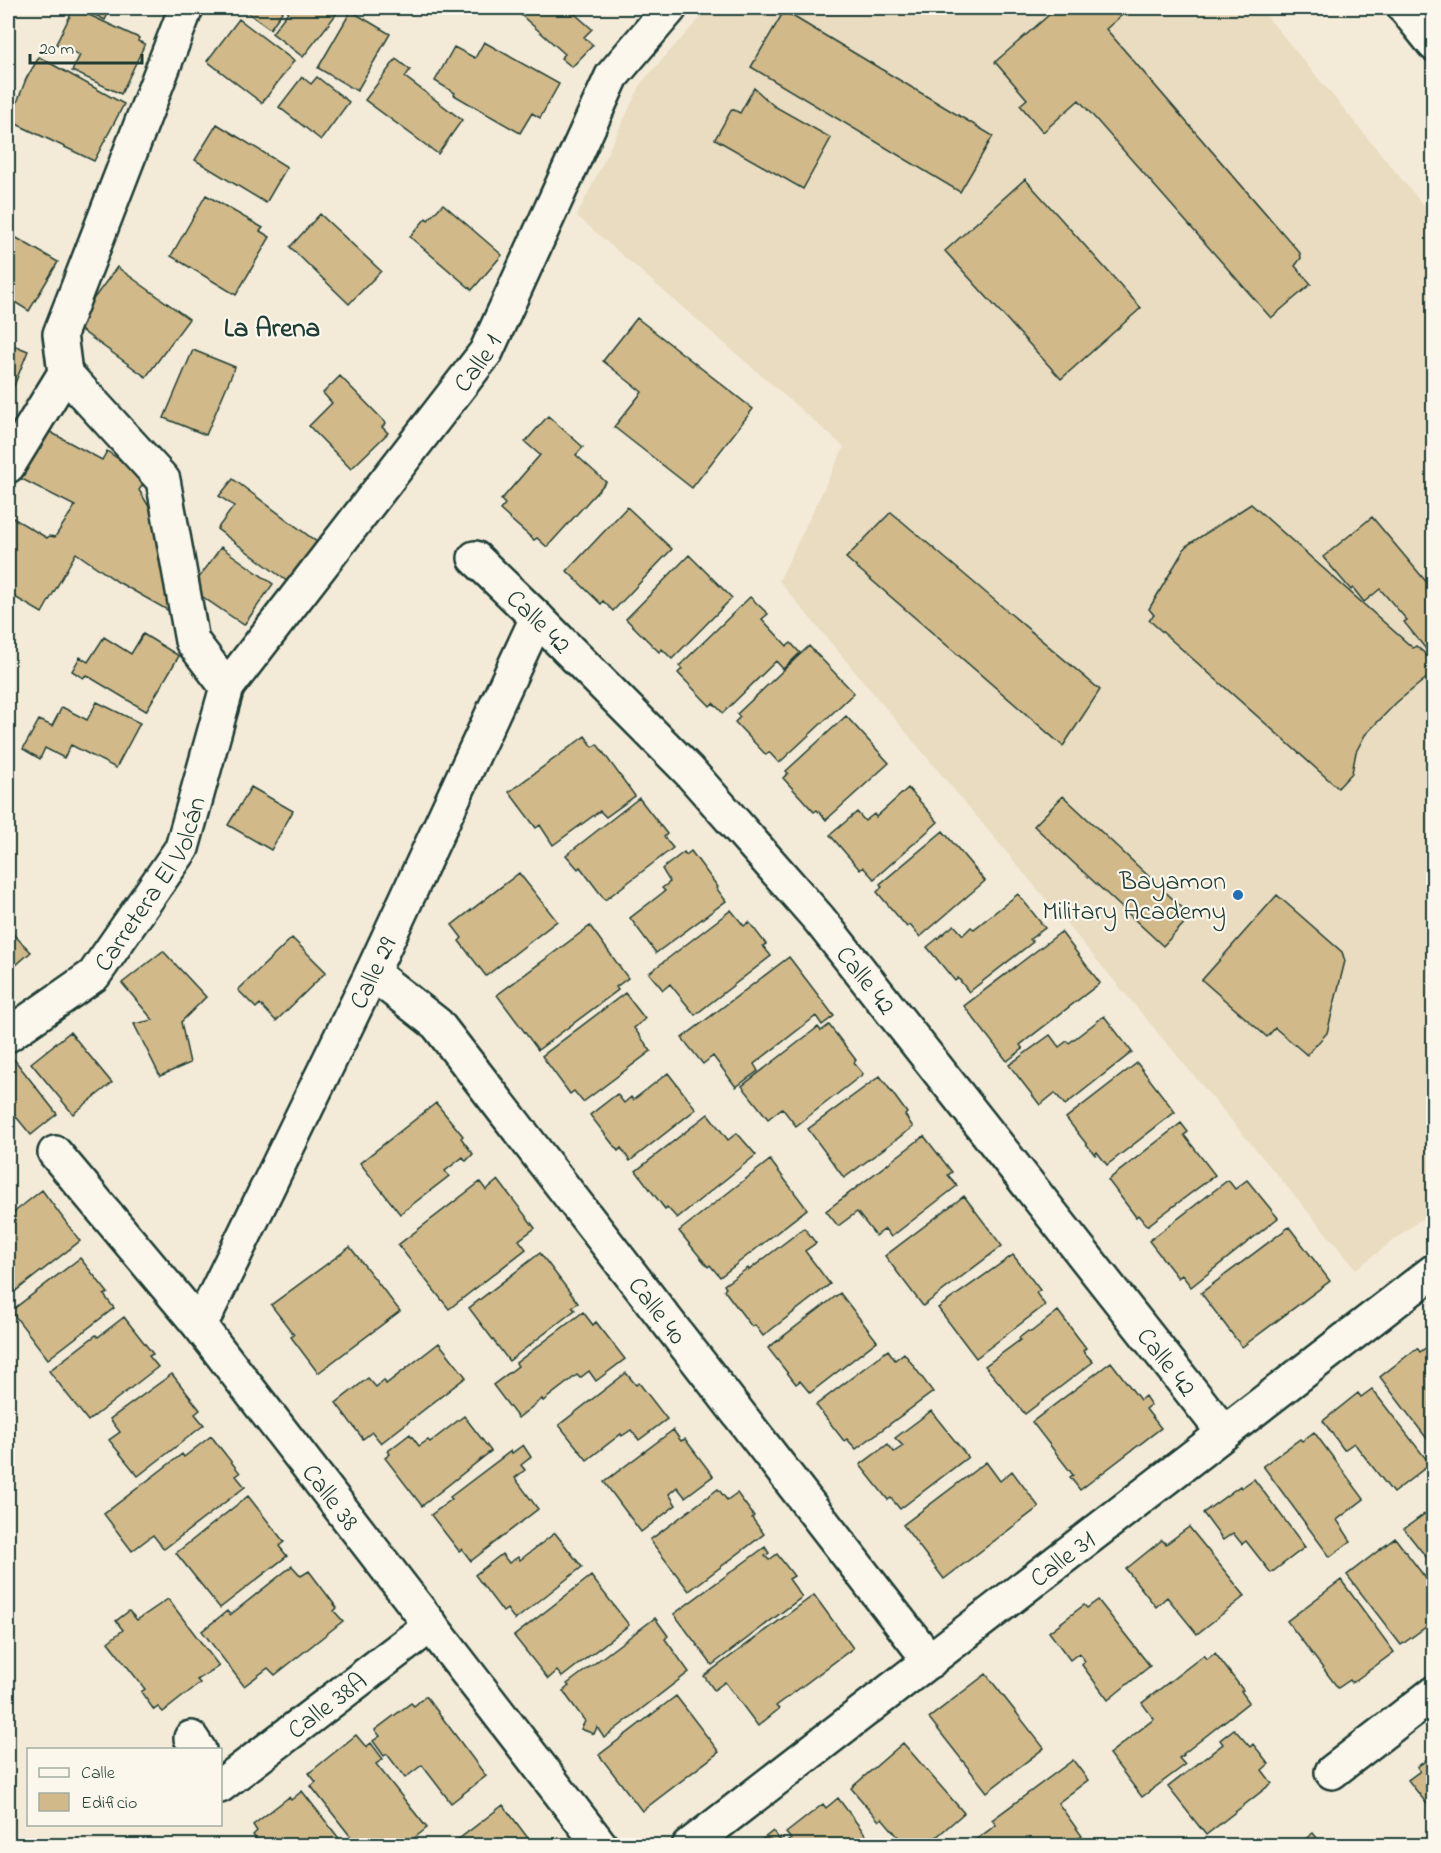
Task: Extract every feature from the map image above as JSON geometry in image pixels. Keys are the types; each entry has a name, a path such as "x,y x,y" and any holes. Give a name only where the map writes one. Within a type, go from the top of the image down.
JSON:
{"main road":[{"path":"186,8 60,333 65,373 163,480 192,641 227,687"},
{"name":"Calle 1","path":"227,687 486,352 612,76 670,8"},
{"path":"1406,8 1434,44"},
{"path":"8,466 65,373"},
{"name":"Calle 42","path":"475,558 689,771 819,919 1224,1433"},
{"name":"Calle 29","path":"200,1326 372,973 537,618"},
{"name":"Carretera El Volcán","path":"8,1035 94,975 182,848 227,687"},
{"name":"Calle 40","path":"372,973 437,1024 930,1661"},
{"name":"Calle 38","path":"56,1153 200,1326 600,1845"},
{"name":"Calle 31","path":"689,1845 1434,1270"},
{"name":"Calle 38A","path":"222,1782 431,1625"},
{"path":"1332,1772 1434,1693"}],"shaded area":[{"name":"Bayamon Military Academy","path":"709,8 1260,8 1433,217 1433,1210 1356,1269 779,581 844,447 577,216 642,82"}],"building":[{"path":"74,8 139,38 138,41 145,44 121,94 72,71 80,55 56,44"},
{"path":"82,8 111,8 105,20"},
{"path":"241,8 285,8 270,29"},
{"path":"291,8 332,8 338,12 303,57 272,33"},
{"path":"513,8 568,8 592,29 584,37 593,45 572,67 561,58 565,54"},
{"path":"1057,8 1130,8 1106,29 1300,253 1301,258 1295,266 1311,284 1271,318 1079,100 1043,132 1020,105 1027,99 995,62"},
{"path":"351,11 390,34 357,91 318,68"},
{"path":"784,11 993,136 960,192 751,67"},
{"path":"239,19 294,61 262,103 207,61"},
{"path":"484,42 559,84 540,118 532,113 520,133 454,95 455,93 435,81 454,47 475,58"},
{"path":"39,57 124,104 94,161 10,121 26,79"},
{"path":"396,59 410,70 405,77 462,120 438,154 365,100"},
{"path":"302,77 311,84 317,77 349,102 321,140 279,107"},
{"path":"754,88 774,106 831,138 803,189 715,139 732,109 740,113"},
{"path":"217,124 287,167 266,203 195,160"},
{"path":"1025,179 1141,308 1061,379 945,251"},
{"path":"206,195 263,228 260,231 270,237 236,295 171,256"},
{"path":"443,204 502,255 472,290 410,237 426,218 428,220"},
{"path":"320,214 381,271 349,304 290,247"},
{"path":"8,233 58,262 29,311 8,298"},
{"path":"117,267 189,319 146,377 74,325"},
{"path":"637,318 753,409 692,488 614,427 642,392 603,361"},
{"path":"8,343 28,351 11,393 8,392"},
{"path":"193,350 235,367 206,435 164,418"},
{"path":"340,376 386,423 382,427 388,433 351,469 309,426 332,403 323,393"},
{"path":"548,416 583,447 576,455 606,482 547,547 537,538 534,540 500,510 505,504 501,500 540,455 525,442"},
{"path":"39,426 102,460 107,451 147,479 139,490 163,530 169,611 118,582 76,553 42,613 8,593 8,515 47,538 55,537 75,506 12,474"},
{"path":"233,479 318,543 288,582 217,529 234,506 219,496"},
{"path":"1251,504 1413,648 1416,646 1434,661 1434,672 1397,702 1365,735 1356,752 1352,773 1338,788 1149,620 1154,615 1149,609 1186,546"},
{"path":"627,507 672,549 613,611 603,601 601,604 567,571"},
{"path":"891,512 1100,690 1063,746 846,558"},
{"path":"1372,517 1434,591 1434,659 1404,622 1407,620 1380,589 1364,602 1323,557"},
{"path":"221,547 273,584 244,625 191,589"},
{"path":"689,555 732,598 672,659 662,649 659,652 626,619"},
{"path":"750,597 768,614 762,619 787,646 791,643 800,653 783,669 776,661 723,713 713,703 710,706 678,673 682,669 679,666"},
{"path":"143,634 179,656 146,711 86,675 83,678 72,671 80,657 88,662 104,637 131,654"},
{"path":"809,646 854,693 779,763 769,752 766,755 735,722 740,717 737,714"},
{"path":"97,702 140,723 116,768 71,745 64,758 45,748 40,759 23,749 39,720 52,726 62,707 87,720"},
{"path":"846,716 889,763 826,820 817,810 814,812 783,778 788,773 786,771"},
{"path":"585,736 593,747 597,744 635,796 606,817 600,811 553,845 540,825 536,828 509,792"},
{"path":"251,787 293,811 271,850 228,825"},
{"path":"908,788 938,822 874,879 863,867 860,870 830,835 857,812 865,821 874,814 876,817"},
{"path":"1063,796 1191,916 1163,946 1034,826"},
{"path":"639,798 667,834 664,837 673,848 605,900 580,867 578,869 566,855"},
{"path":"943,831 985,881 920,937 910,925 907,927 877,892 882,887 880,884"},
{"path":"691,851 726,901 656,953 630,918 665,891 662,888 670,882 662,869 684,852 686,855"},
{"path":"519,873 557,921 486,976 459,941 462,938 452,925"},
{"path":"1018,894 1045,928 1030,939 1033,942 969,992 958,978 955,981 927,947 954,925 963,935 971,927 974,929"},
{"path":"1277,895 1342,952 1345,961 1327,1033 1307,1055 1275,1028 1267,1037 1202,980"},
{"path":"731,910 744,926 749,922 766,944 763,946 771,956 695,1015 670,984 663,990 649,973"},
{"path":"590,926 628,978 616,987 618,990 538,1050 497,995"},
{"path":"8,929 31,952 8,972"},
{"path":"1061,932 1100,983 1020,1045 1023,1049 1007,1061 964,1006"},
{"path":"292,938 326,972 276,1021 260,1004 256,1008 238,990"},
{"path":"163,951 206,997 181,1022 190,1063 160,1076 134,1024 153,1020 122,983"},
{"path":"789,957 834,1016 822,1025 816,1016 754,1064 758,1071 736,1087 713,1056 703,1064 682,1038"},
{"path":"625,993 645,1019 634,1028 651,1051 583,1102 574,1091 570,1094 542,1056"},
{"path":"1104,1016 1132,1052 1065,1105 1055,1093 1040,1105 1009,1065 1050,1035 1059,1047 1067,1041 1069,1043"},
{"path":"829,1025 856,1060 854,1063 863,1074 796,1126 782,1108 768,1119 742,1086 818,1027 821,1031"},
{"path":"70,1032 112,1083 73,1114 31,1063"},
{"path":"13,1058 57,1114 31,1135 8,1107 8,1063"},
{"path":"1137,1063 1175,1112 1107,1165 1097,1152 1095,1155 1066,1118"},
{"path":"668,1073 696,1109 630,1161 621,1148 618,1151 590,1115 617,1094 624,1103 631,1097 633,1100"},
{"path":"880,1076 907,1113 905,1115 913,1127 844,1178 808,1129"},
{"path":"436,1103 463,1136 461,1138 473,1154 466,1161 463,1157 445,1171 449,1176 400,1214 360,1163"},
{"path":"708,1114 728,1140 737,1133 756,1155 677,1218 667,1207 665,1209 636,1171"},
{"path":"1181,1123 1188,1132 1184,1135 1215,1175 1147,1226 1138,1215 1136,1217 1108,1180"},
{"path":"924,1136 952,1172 948,1175 957,1186 891,1237 885,1229 876,1236 857,1212 838,1226 826,1211"},
{"path":"770,1160 807,1209 720,1277 710,1265 708,1267 679,1231"},
{"path":"498,1180 535,1228 519,1240 526,1249 449,1309 398,1245 480,1182 486,1190"},
{"path":"1228,1180 1235,1189 1247,1180 1278,1218 1191,1287 1182,1275 1178,1278 1149,1241"},
{"path":"42,1190 80,1241 8,1297 8,1217"},
{"path":"964,1196 1002,1246 923,1306 885,1256"},
{"path":"1289,1227 1330,1281 1242,1347 1201,1293"},
{"path":"804,1228 816,1243 805,1251 830,1284 763,1336 755,1325 752,1327 724,1290 726,1288 724,1285 748,1268 749,1270"},
{"path":"350,1247 400,1311 318,1373 291,1337 294,1335 271,1305"},
{"path":"540,1253 578,1303 572,1307 575,1310 509,1361 469,1308"},
{"path":"1013,1255 1040,1290 1036,1293 1045,1305 976,1358 938,1308"},
{"path":"80,1258 108,1293 104,1295 114,1308 48,1359 11,1311"},
{"path":"840,1293 877,1341 810,1393 800,1381 796,1384 768,1348"},
{"path":"1058,1311 1086,1348 1083,1351 1093,1362 1025,1414 985,1366 1020,1340 1019,1338 1028,1331 1031,1332"},
{"path":"583,1312 593,1325 596,1322 625,1359 596,1381 589,1371 580,1378 577,1375 518,1418 493,1385 518,1366 516,1363"},
{"path":"124,1317 153,1354 149,1356 158,1367 88,1421 49,1371"},
{"path":"439,1343 466,1377 381,1443 372,1432 363,1439 336,1403 368,1378 376,1387 384,1380 386,1384"},
{"path":"1431,1344 1434,1347 1434,1448 1380,1377 1417,1348 1420,1352"},
{"path":"888,1350 895,1360 904,1353 933,1392 856,1449 847,1439 844,1441 816,1405"},
{"path":"1111,1362 1140,1400 1145,1396 1151,1405 1146,1409 1161,1428 1080,1490 1070,1477 1073,1475 1032,1422"},
{"path":"626,1373 636,1385 639,1383 667,1419 639,1440 631,1430 622,1436 621,1434 587,1460 559,1425"},
{"path":"172,1374 200,1410 195,1414 204,1425 138,1476 109,1440 120,1432 110,1419"},
{"path":"1372,1389 1430,1464 1393,1493 1354,1443 1344,1450 1323,1421 1358,1393 1361,1397"},
{"path":"931,1411 968,1457 900,1509 891,1498 888,1500 860,1465 888,1444 894,1452 903,1446 895,1438"},
{"path":"464,1416 491,1451 422,1506 385,1458 390,1454 388,1451 410,1434 419,1446 428,1440 430,1442"},
{"path":"673,1430 681,1441 685,1439 713,1476 685,1497 677,1487 669,1494 676,1505 641,1532 604,1482"},
{"path":"1314,1432 1364,1499 1337,1520 1351,1541 1330,1557 1263,1466 1300,1439 1302,1441"},
{"path":"211,1436 240,1473 236,1476 245,1487 164,1549 153,1535 132,1551 104,1514 182,1454 184,1457"},
{"path":"523,1445 531,1457 521,1465 525,1470 515,1478 538,1509 471,1561 462,1549 459,1551 431,1515 452,1499 450,1497 511,1451 512,1453"},
{"path":"986,1462 1000,1481 1012,1471 1039,1507 944,1579 903,1525"},
{"path":"1254,1479 1305,1547 1271,1573 1246,1541 1242,1544 1233,1533 1223,1540 1203,1513 1240,1486 1241,1488"},
{"path":"718,1489 727,1500 737,1493 764,1534 689,1591 650,1540"},
{"path":"248,1496 284,1542 279,1546 287,1556 220,1608 176,1553"},
{"path":"1434,1507 1434,1567 1404,1529"},
{"path":"1189,1527 1245,1596 1197,1634 1167,1597 1156,1607 1126,1569 1162,1540 1166,1544"},
{"path":"555,1533 582,1567 515,1620 507,1609 503,1612 475,1575 502,1554 509,1563 518,1557 520,1560"},
{"path":"1395,1538 1434,1589 1434,1621 1401,1645 1347,1575"},
{"path":"765,1547 769,1553 765,1556 769,1560 777,1554 794,1576 789,1579 802,1597 712,1665 674,1614"},
{"path":"292,1566 301,1576 309,1571 337,1608 334,1611 343,1621 275,1675 268,1668 244,1686 202,1631 227,1611 230,1615"},
{"path":"591,1576 629,1625 562,1677 557,1671 548,1679 514,1636"},
{"path":"1341,1580 1394,1652 1352,1683 1350,1680 1338,1688 1287,1621"},
{"path":"814,1595 853,1648 776,1706 779,1709 758,1726 725,1682 714,1690 704,1676"},
{"path":"168,1599 219,1666 197,1680 200,1683 163,1712 158,1707 154,1710 141,1692 145,1689 108,1642 123,1630 116,1621 129,1611 137,1620"},
{"path":"1098,1600 1150,1666 1108,1700 1082,1665 1085,1661 1079,1653 1070,1660 1049,1632 1084,1605 1087,1608"},
{"path":"655,1618 668,1636 665,1639 689,1672 604,1738 597,1727 594,1734 581,1729 585,1721 563,1691 569,1686 567,1684"},
{"path":"1215,1653 1243,1690 1241,1691 1249,1702 1183,1754 1179,1758 1185,1765 1142,1797 1109,1754 1154,1719 1142,1703 1204,1655 1207,1659"},
{"path":"986,1674 1044,1748 987,1792 929,1718"},
{"path":"426,1696 486,1776 451,1803 422,1765 405,1778 387,1754 384,1756 373,1741 380,1736 375,1730 411,1703 414,1706"},
{"path":"676,1696 719,1752 642,1811 599,1755"},
{"path":"1234,1729 1250,1747 1253,1744 1269,1764 1262,1770 1272,1783 1206,1835 1168,1787 1223,1744 1220,1740"},
{"path":"356,1735 366,1747 371,1743 383,1759 376,1764 427,1828 404,1846 358,1846 311,1786 316,1782 309,1773"},
{"path":"903,1743 964,1813 926,1846 906,1846 882,1818 879,1821 851,1788"},
{"path":"1434,1755 1434,1813 1408,1780 1420,1771 1417,1767"},
{"path":"1073,1760 1088,1780 1058,1803 1082,1836 1069,1846 967,1846 996,1825 992,1820"},
{"path":"302,1791 345,1846 261,1846 253,1835 257,1831 253,1825 289,1797 291,1800"},
{"path":"838,1798 874,1846 791,1846 788,1841 791,1839 786,1833 823,1804 826,1808"},
{"path":"503,1805 534,1846 458,1846 455,1842"},
{"path":"773,1831 784,1845 754,1846"},
{"path":"1313,1833 1322,1844 1324,1841 1328,1846 1296,1846"}],"place":[{"name":"Bayamon Military Academy","path":"1238,895"}],"district":[{"name":"La Arena","path":"272,327"}]}
